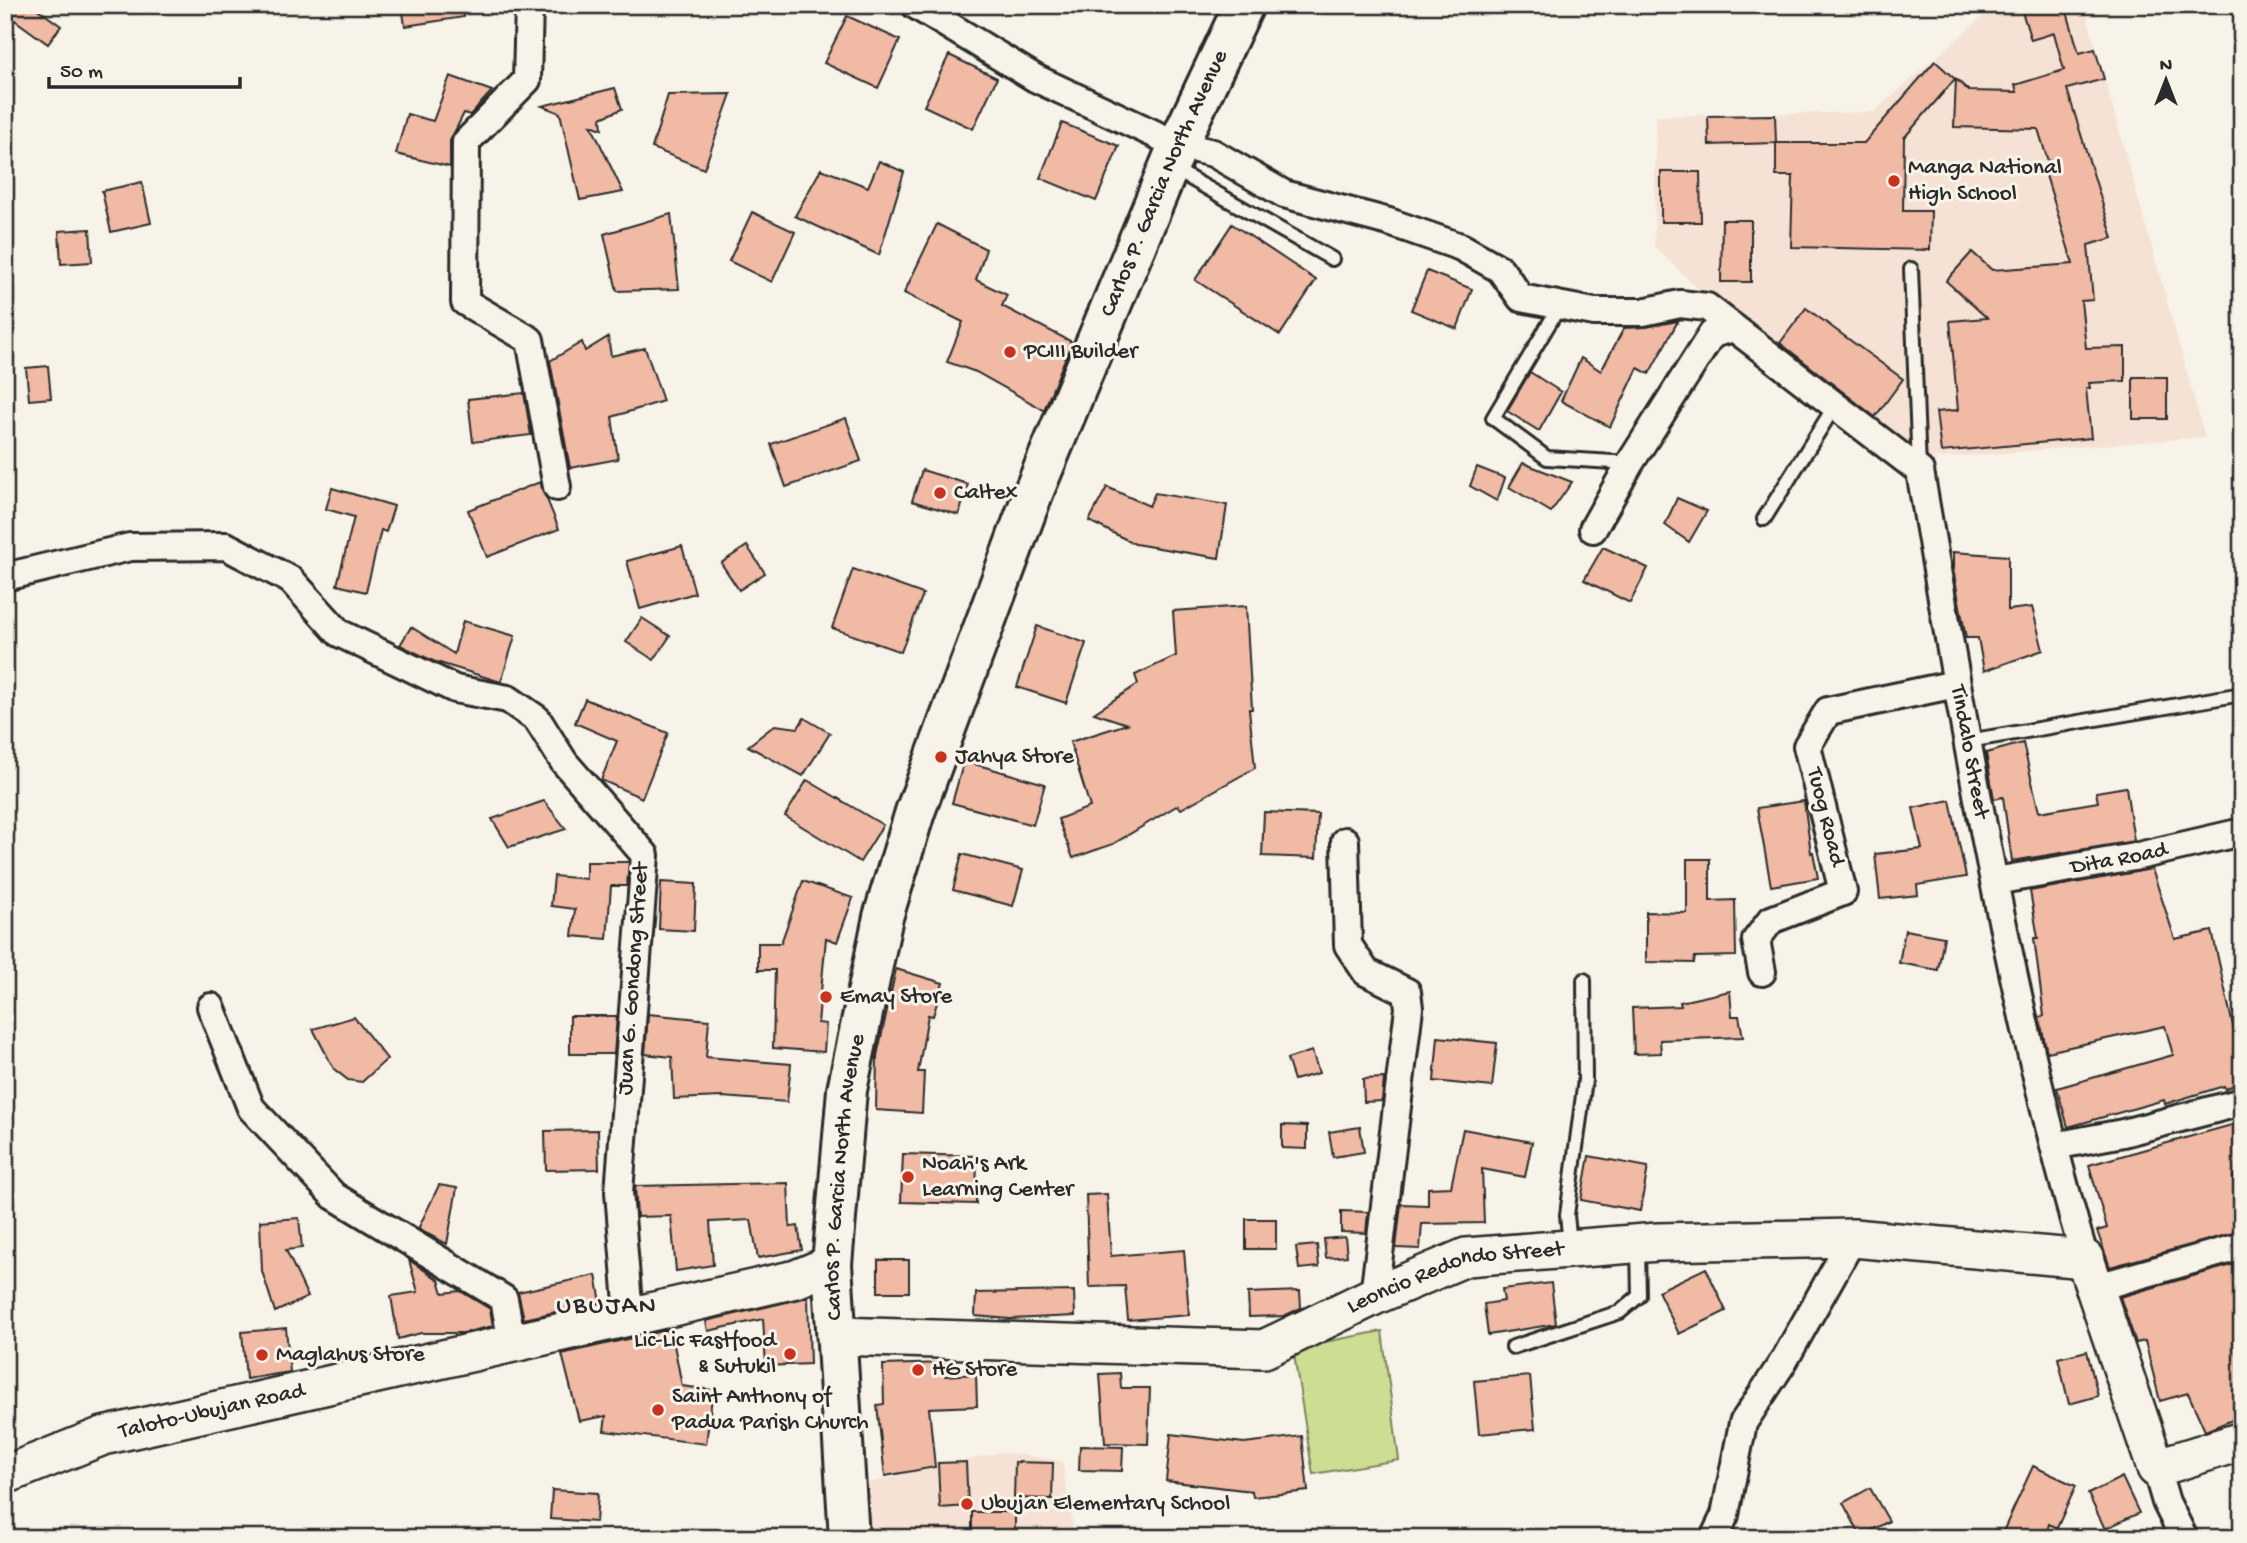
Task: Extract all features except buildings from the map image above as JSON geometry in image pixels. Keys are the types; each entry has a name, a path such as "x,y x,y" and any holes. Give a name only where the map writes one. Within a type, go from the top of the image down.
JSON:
{"main road":[{"name":"Carlos P. Garcia North Avenue","path":"849,1538 832,1264 848,1090 883,917 915,812 1034,491 1173,155 1244,5"}],"street":[{"path":"529,5 527,80 466,142 466,302 530,340 557,487"},
{"path":"915,5 1035,78 1173,155 1213,153 1283,194 1389,222 1461,247 1500,269 1521,298 1594,312 1643,312 1680,304 1707,307 1920,471"},
{"path":"1593,529 1630,463 1712,334 1734,328"},
{"name":"Tindalo Street","path":"1920,471 1956,684 1994,881 2054,1146 2090,1274"},
{"name":"Juan G. Gondong Street","path":"5,577 130,547 226,546 291,580 340,633 454,689 508,699 537,719 564,762 645,855 619,1192 629,1316"},
{"name":"Tuog Road","path":"1762,972 1756,940 1772,920 1843,891 1807,746 1828,711 1956,684"},
{"name":"Dita Road","path":"1994,881 2134,857 2242,832"},
{"path":"1345,841 1348,945 1366,972 1407,992 1409,1007 1374,1296"},
{"path":"211,1007 251,1108 334,1196 504,1299 512,1343"},
{"path":"2054,1146 2123,1133 2242,1102"},
{"path":"1714,1538 1725,1515 1743,1423 1785,1359 1853,1238"},
{"name":"Leoncio Redondo Street","path":"836,1336 1264,1349 1374,1296 1466,1257 1637,1244 1853,1238 2090,1274"},
{"path":"2184,1538 2166,1502 2157,1468 2090,1274 2242,1246"},
{"name":"Taloto-Ubujan Road","path":"5,1475 103,1436 796,1279 832,1264"},
{"path":"2157,1468 2242,1441"}],"lane":[{"path":"1173,155 1332,259"},
{"path":"1911,269 1920,471"},
{"path":"1559,307 1493,418 1547,458 1630,463"},
{"path":"1764,519 1836,404"},
{"path":"1968,741 2242,694"},
{"path":"1571,1250 1567,1215 1585,1080 1584,980"},
{"path":"1513,1347 1620,1312 1639,1296 1637,1244"}],"shaded area":[{"name":"Manga National High School","path":"1996,5 2084,5 2205,437 1915,460 1713,304 1654,246 1656,116 1874,112"},
{"name":"Ubujan Elementary School","path":"1001,1452 1062,1461 1075,1538 870,1538 864,1484"}],"green space":[{"path":"1382,1331 1399,1460 1313,1474 1293,1348"}],"place":[{"name":"Manga National High School","path":"1894,181"},
{"name":"PCIII Builder","path":"1010,352"},
{"name":"Caltex","path":"940,493"},
{"name":"Jahya Store","path":"941,757"},
{"name":"Emay Store","path":"826,997"},
{"name":"Noah's Ark Learning Center","path":"908,1177"},
{"name":"Lic-Lic Fastfood & Sutukil","path":"790,1354"},
{"name":"Maglahus Store","path":"262,1355"},
{"name":"HG Store","path":"918,1370"},
{"name":"Saint Anthony of Padua Parish Church","path":"658,1410"},
{"name":"Ubujan Elementary School","path":"967,1504"}],"district":[{"name":"UBUJAN","path":"607,1307"}]}
